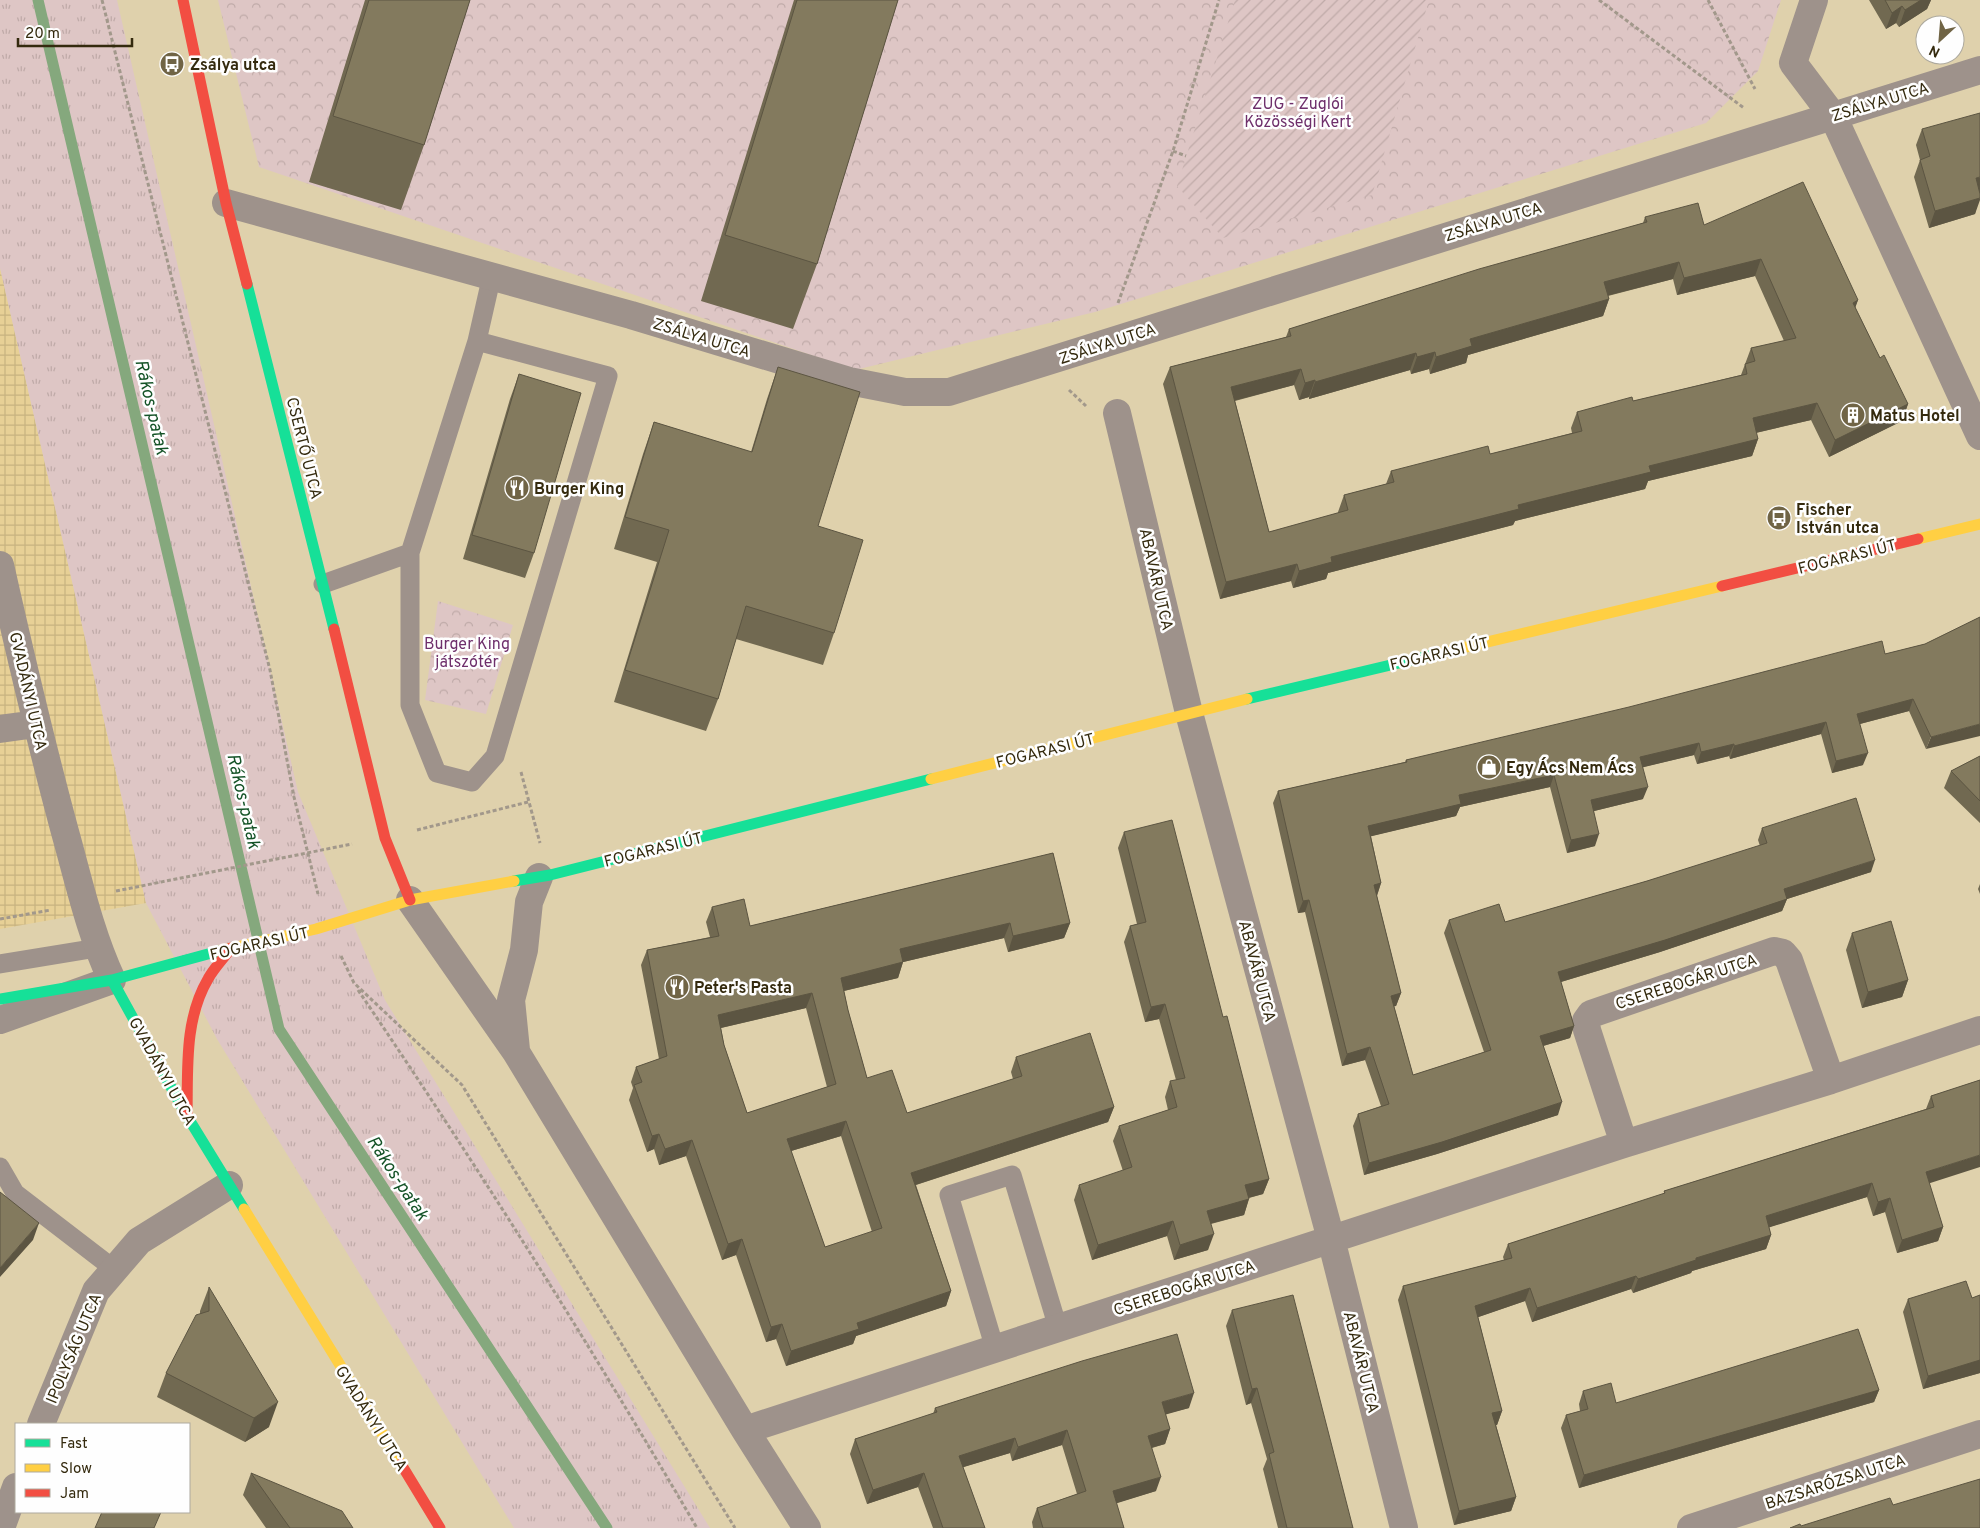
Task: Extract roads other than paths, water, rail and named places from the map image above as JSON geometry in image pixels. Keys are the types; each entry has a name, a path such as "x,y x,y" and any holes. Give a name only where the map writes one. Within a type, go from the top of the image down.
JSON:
{"main road":[{"name":"CSERTŐ UTCA","path":"184,0 226,203 323,584 385,838 410,900"},
{"name":"FOGARASI ÚT","path":"0,999 112,980 231,948 316,929 410,900 539,877 786,817 1188,713 1980,524"},
{"path":"187,1116 189,1036 196,1007 208,979 231,948"},
{"name":"GVADÁNYI UTCA","path":"112,980 187,1116 440,1528"}],"street":[{"path":"1814,0 1794,63 1832,116 1980,436"},
{"name":"ZSÁLYA UTCA","path":"226,203 492,275 849,381 905,392 948,392 1980,70"},
{"name":"ABAVÁR UTCA","path":"1117,413 1188,713 1331,1239 1404,1528"},
{"name":"GVADÁNYI UTCA","path":"0,565 36,724 97,948 112,980"},
{"path":"0,730 36,724"},
{"path":"516,1052 511,1000 524,950 529,902 539,877"},
{"path":"410,900 516,1052 745,1430 807,1528"},
{"name":"CSEREBOGÁR UTCA","path":"1624,1144 1586,1030 1586,1021 1591,1014 1774,951 1783,952 1789,960 1831,1080"},
{"name":"FOGARASI ÚT","path":"0,1020 112,980"},
{"name":"CSEREBOGÁR UTCA","path":"745,1430 1624,1144 1831,1080 1980,1030"},
{"name":"IPOLYSÁG UTCA","path":"41,1423 96,1291 139,1241 229,1185"},
{"name":"BAZSARÓZSA UTCA","path":"1691,1528 1980,1434"},
{"path":"2,1519 15,1489"}],"lane":[{"path":"477,341 608,376 495,756 472,782 437,773 410,705 410,553 477,341 492,275"},
{"path":"323,584 410,553"},
{"path":"0,964 97,948"},
{"path":"0,1167 14,1193 114,1270"},
{"path":"995,1348 949,1195 1012,1175 1058,1328"}],"waterway":[{"name":"Rákos-patak","path":"38,0 279,1029 607,1528"}],"place":[{"name":"Zsálya utca","path":"172,64"},
{"name":"Matus Hotel","path":"1853,415"},
{"name":"Burger King","path":"517,488"},
{"name":"Fischer István utca","path":"1779,518"},
{"name":"Egy Ács Nem Ács","path":"1489,767"},
{"name":"Peter's Pasta","path":"677,987"}],"park label":[{"name":"ZUG - Zuglói Közösségi Kert","path":"1298,112"},
{"name":"Burger King játszótér","path":"467,652"}]}
